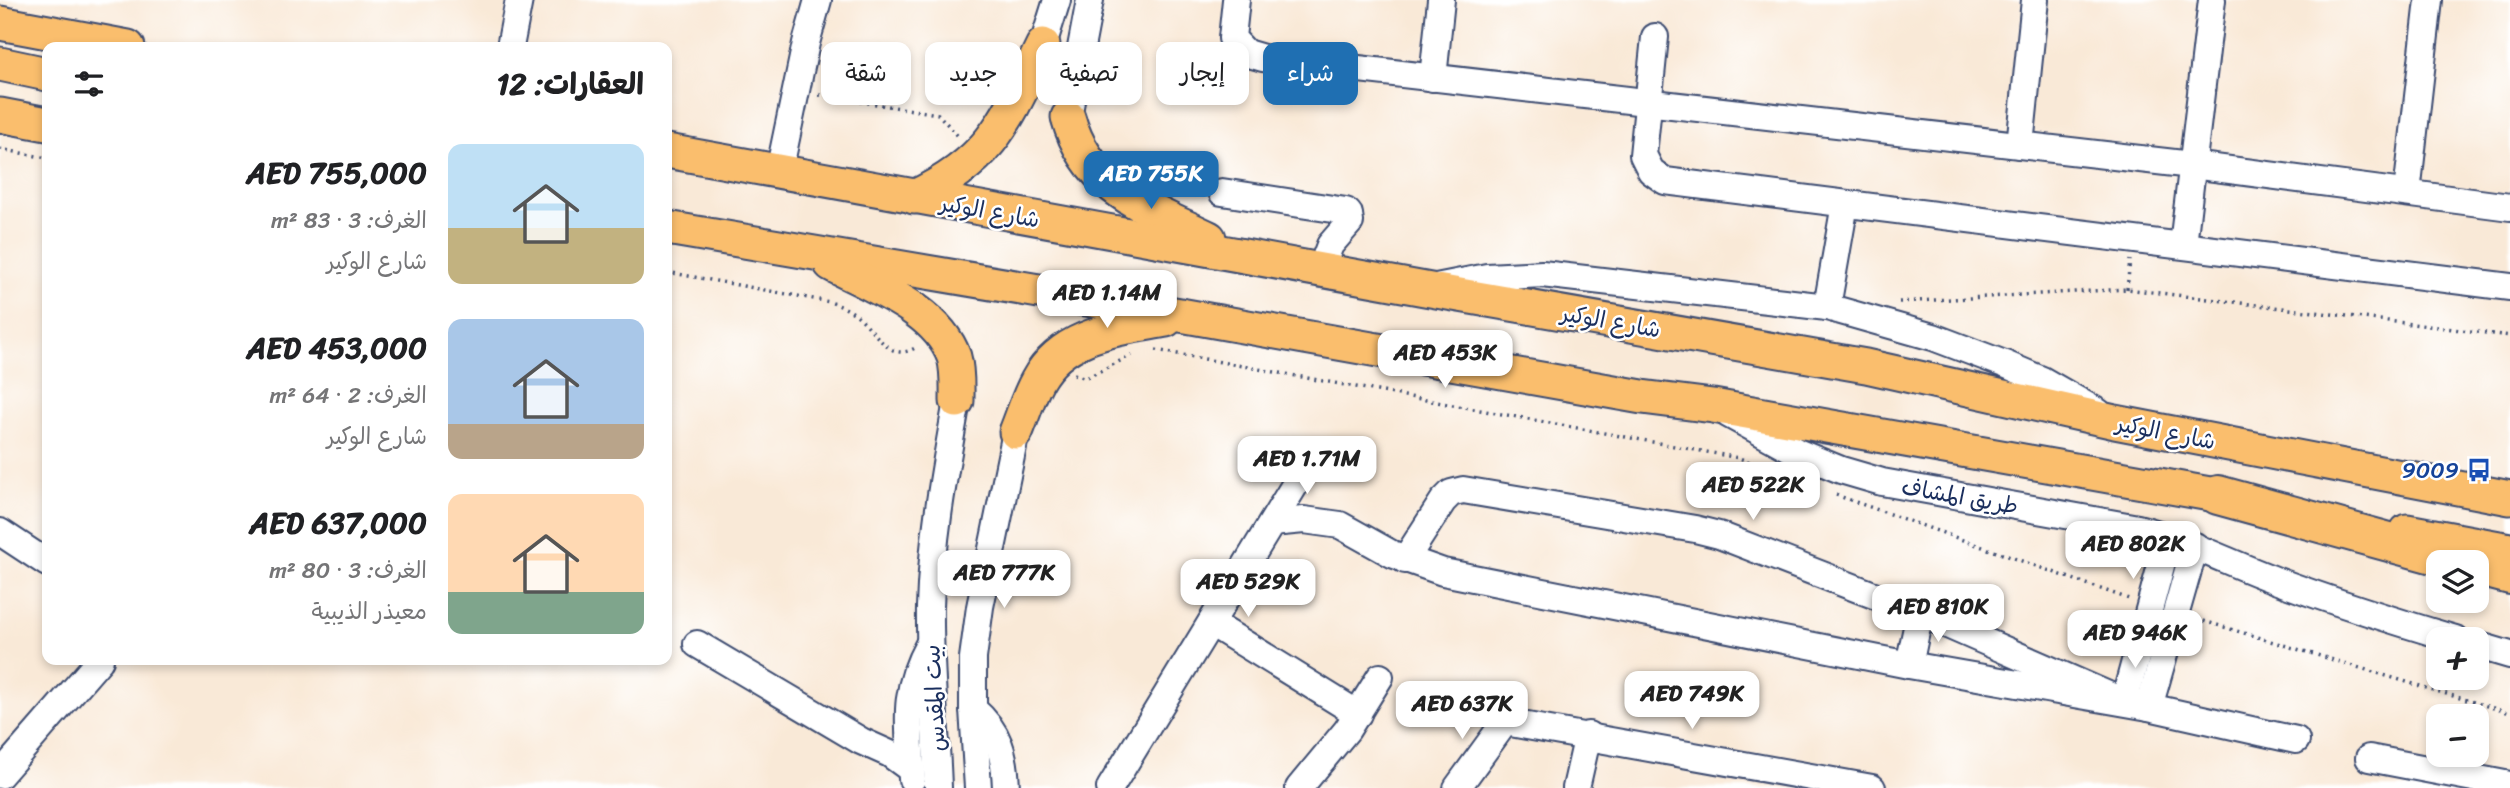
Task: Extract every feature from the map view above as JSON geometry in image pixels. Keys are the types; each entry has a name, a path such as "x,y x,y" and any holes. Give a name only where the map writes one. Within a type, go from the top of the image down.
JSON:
{"highway":[{"path":"2218,495 2426,552"},
{"path":"2489,569 2510,575"}],"main road":[{"path":"0,23 101,42"},
{"path":"914,197 943,184 977,157 1001,128 1036,59"},
{"path":"0,64 42,73"},
{"path":"0,115 42,123"},
{"path":"1068,117 1080,149 1100,176 1122,195 1242,254"},
{"name":"شارع الوكير","path":"672,152 1425,289 1867,366 2115,422 2510,498"},
{"path":"672,229 1643,397 1713,406 2218,495 2510,550"},
{"path":"807,251 918,311 937,329 956,367 957,401"},
{"path":"1016,432 1037,381 1051,362 1069,346 1101,333 1186,316"}],"street":[{"path":"511,42 519,0"},
{"path":"779,172 818,0"},
{"path":"1044,42 1057,0"},
{"path":"1068,117 1090,0"},
{"path":"1236,0 1232,37 1239,47 1254,56 2192,165 2510,207"},
{"path":"1433,78 1441,0"},
{"path":"2020,145 2035,0"},
{"path":"2183,245 2212,0"},
{"path":"2407,192 2429,0"},
{"path":"1655,37 1643,155 1651,171 1665,181 2510,288"},
{"path":"1222,192 1346,211 1350,222 1330,245 1321,269"},
{"path":"1827,307 1845,204"},
{"path":"1425,289 1487,277 1542,274 1827,307 1933,337 2007,365 2042,380 2115,422"},
{"name":"بيت المقدس","path":"938,788 930,642 934,539 957,401"},
{"name":"طريق المشاف","path":"1713,406 1797,452 1841,470 1882,482 2138,528 2169,536 2273,580 2426,631"},
{"name":"بيت المقدس","path":"978,788 972,709 976,633 1016,432"},
{"path":"1110,788 1307,465"},
{"path":"1405,560 1443,501 1451,493 1462,490 1719,535 1920,613 2137,705"},
{"path":"1272,523 1304,520 1339,525 1405,560 1443,572 1909,666 2137,705 2296,740"},
{"path":"0,532 42,560"},
{"path":"2137,705 2150,606 2169,536"},
{"path":"2137,705 2176,612 2195,546"},
{"path":"1909,666 1920,613"},
{"path":"1211,623 1358,714"},
{"path":"912,779 907,704 915,672 930,642"},
{"path":"697,644 861,741 890,754 912,779"},
{"path":"2489,649 2510,655"},
{"path":"0,775 11,750 95,665"},
{"path":"1299,788 1358,714 1380,677"},
{"name":"بيت المقدس","path":"972,709 990,725 1001,746 1006,788"},
{"path":"861,741 878,741 892,737 907,720"},
{"path":"1457,788 1505,722 1872,788"},
{"path":"1576,788 1588,735"},
{"path":"2369,758 2510,785"}],"path":[{"path":"796,91 938,114 977,157"},
{"path":"0,149 42,157"},
{"path":"1100,176 1113,164 1135,160 1195,177 1193,188 1222,192"},
{"path":"672,273 841,306 861,318 886,346 895,352 916,348 937,329"},
{"path":"1895,303 2127,289 2510,336"},
{"path":"1165,350 1739,458 1904,520 2150,606"},
{"path":"2176,612 2510,713"}],"place":[{"name":"9009","path":"2479,470"}]}
